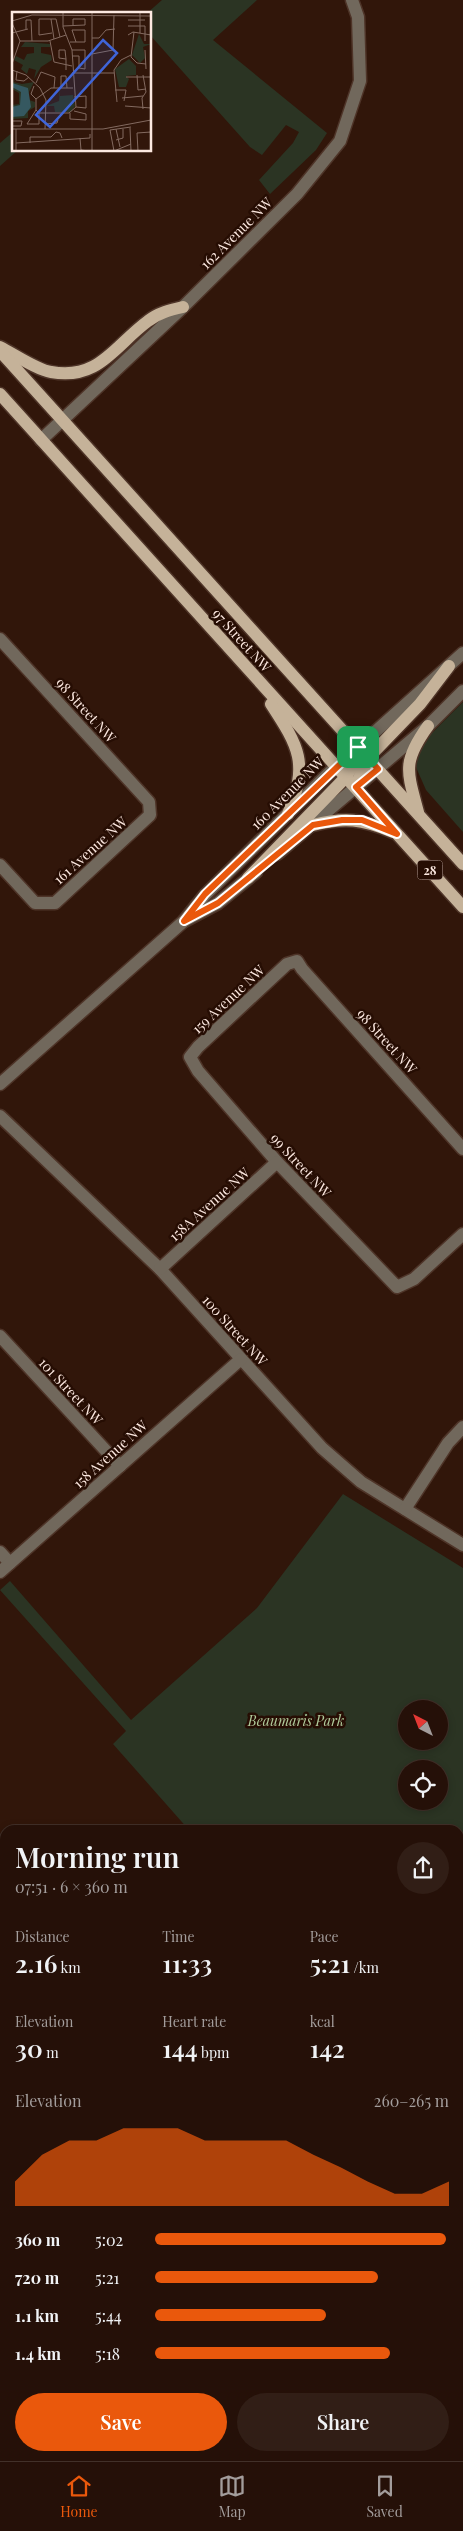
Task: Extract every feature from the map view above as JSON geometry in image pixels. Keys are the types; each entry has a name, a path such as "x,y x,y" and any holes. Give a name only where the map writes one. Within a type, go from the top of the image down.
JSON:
{"main road":[{"path":"0,347 50,372 82,372 106,360 146,322 160,313 182,307"},
{"name":"97 Street NW","path":"0,351 463,864"},
{"name":"97 Street NW","path":"0,394 463,907"},
{"path":"356,787 368,758 420,704 449,666"},
{"path":"252,674 293,738 298,750 299,784 288,814"},
{"path":"418,814 409,780 409,759 410,752 428,726"},
{"path":"248,878 346,777 359,755 358,747"},
{"path":"313,825 342,820 362,820 397,834"}],"street":[{"name":"162 Avenue NW","path":"42,440 297,194 340,141 360,81 358,17 352,0"},
{"name":"98 Street NW","path":"0,639 149,802"},
{"name":"160 Avenue NW","path":"0,1084 184,921 205,894 336,766 463,653"},
{"name":"160 Avenue NW","path":"184,921 218,903 313,825 428,726 463,691"},
{"name":"161 Avenue NW","path":"0,866 35,904 55,902 150,815 149,802"},
{"name":"98 Street NW","path":"287,964 298,961 302,969 463,1148"},
{"name":"159 Avenue NW","path":"190,1058 198,1047 287,964"},
{"name":"99 Street NW","path":"190,1058 198,1071 277,1162 397,1286 414,1279 463,1234"},
{"name":"100 Street NW","path":"0,1116 160,1269 322,1448 360,1482 463,1545"},
{"name":"158A Avenue NW","path":"160,1269 277,1162"},
{"name":"101 Street NW","path":"0,1336 120,1466"},
{"name":"158 Avenue NW","path":"0,1572 240,1359"},
{"path":"406,1509 448,1443 463,1427"},
{"path":"0,1552 10,1563"}],"green space":[{"path":"162,0 257,0 213,40 327,133 316,150 270,194 259,180 293,143 299,132 286,125 262,155 250,147 151,36 151,12 148,12"},
{"path":"12,133 12,151 17,151 0,166 0,143"},
{"path":"463,702 463,832 426,790 415,765 422,743"},
{"name":"Beaumaris Park","path":"343,1494 463,1568 463,1825 185,1825 113,1744 126,1731 0,1590 10,1581 131,1720 257,1608"}],"route":[{"path":"358,747 378,769 356,787 397,834 362,820 342,820 313,825 218,903 184,921 205,894 226,876 327,775 358,747"}]}
